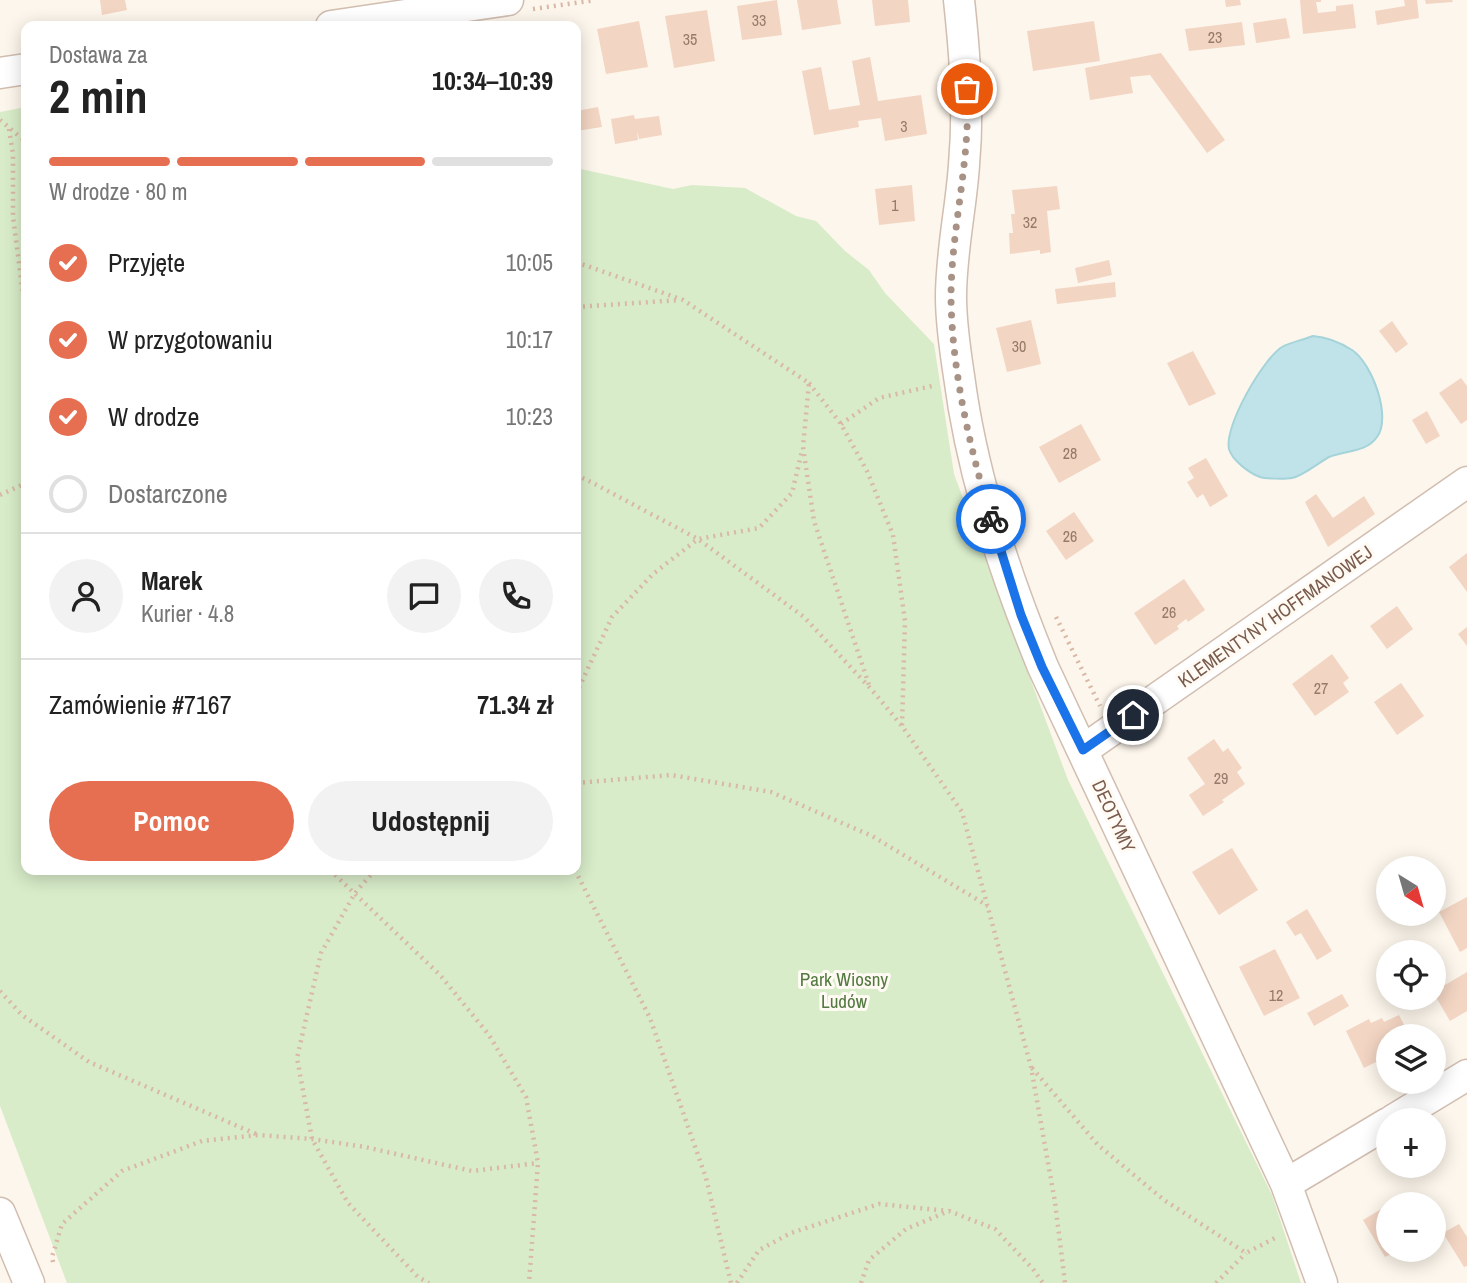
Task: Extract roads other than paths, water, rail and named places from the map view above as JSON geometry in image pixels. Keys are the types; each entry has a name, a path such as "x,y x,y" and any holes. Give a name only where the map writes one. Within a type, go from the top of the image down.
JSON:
{"street":[{"path":"365,21 508,0"},
{"name":"DEOTYMY","path":"959,0 968,110 951,297 961,402 969,440 1005,567 1042,667 1286,1184 1322,1283"},
{"path":"0,73 21,70"},
{"name":"KLEMENTYNY HOFFMANOWEJ","path":"1083,750 1467,482"},
{"path":"1412,1108 1467,1075"},
{"path":"1286,1184 1376,1130"},
{"path":"0,1213 42,1276"}],"water":[{"path":"1313,336 1352,350 1366,366 1378,391 1381,428 1377,437 1367,446 1329,457 1296,477 1260,477 1242,466 1231,453 1229,439 1232,425 1246,394 1274,354 1286,345"}],"park label":[{"name":"Park Wiosny Ludów","path":"844,990"}]}
